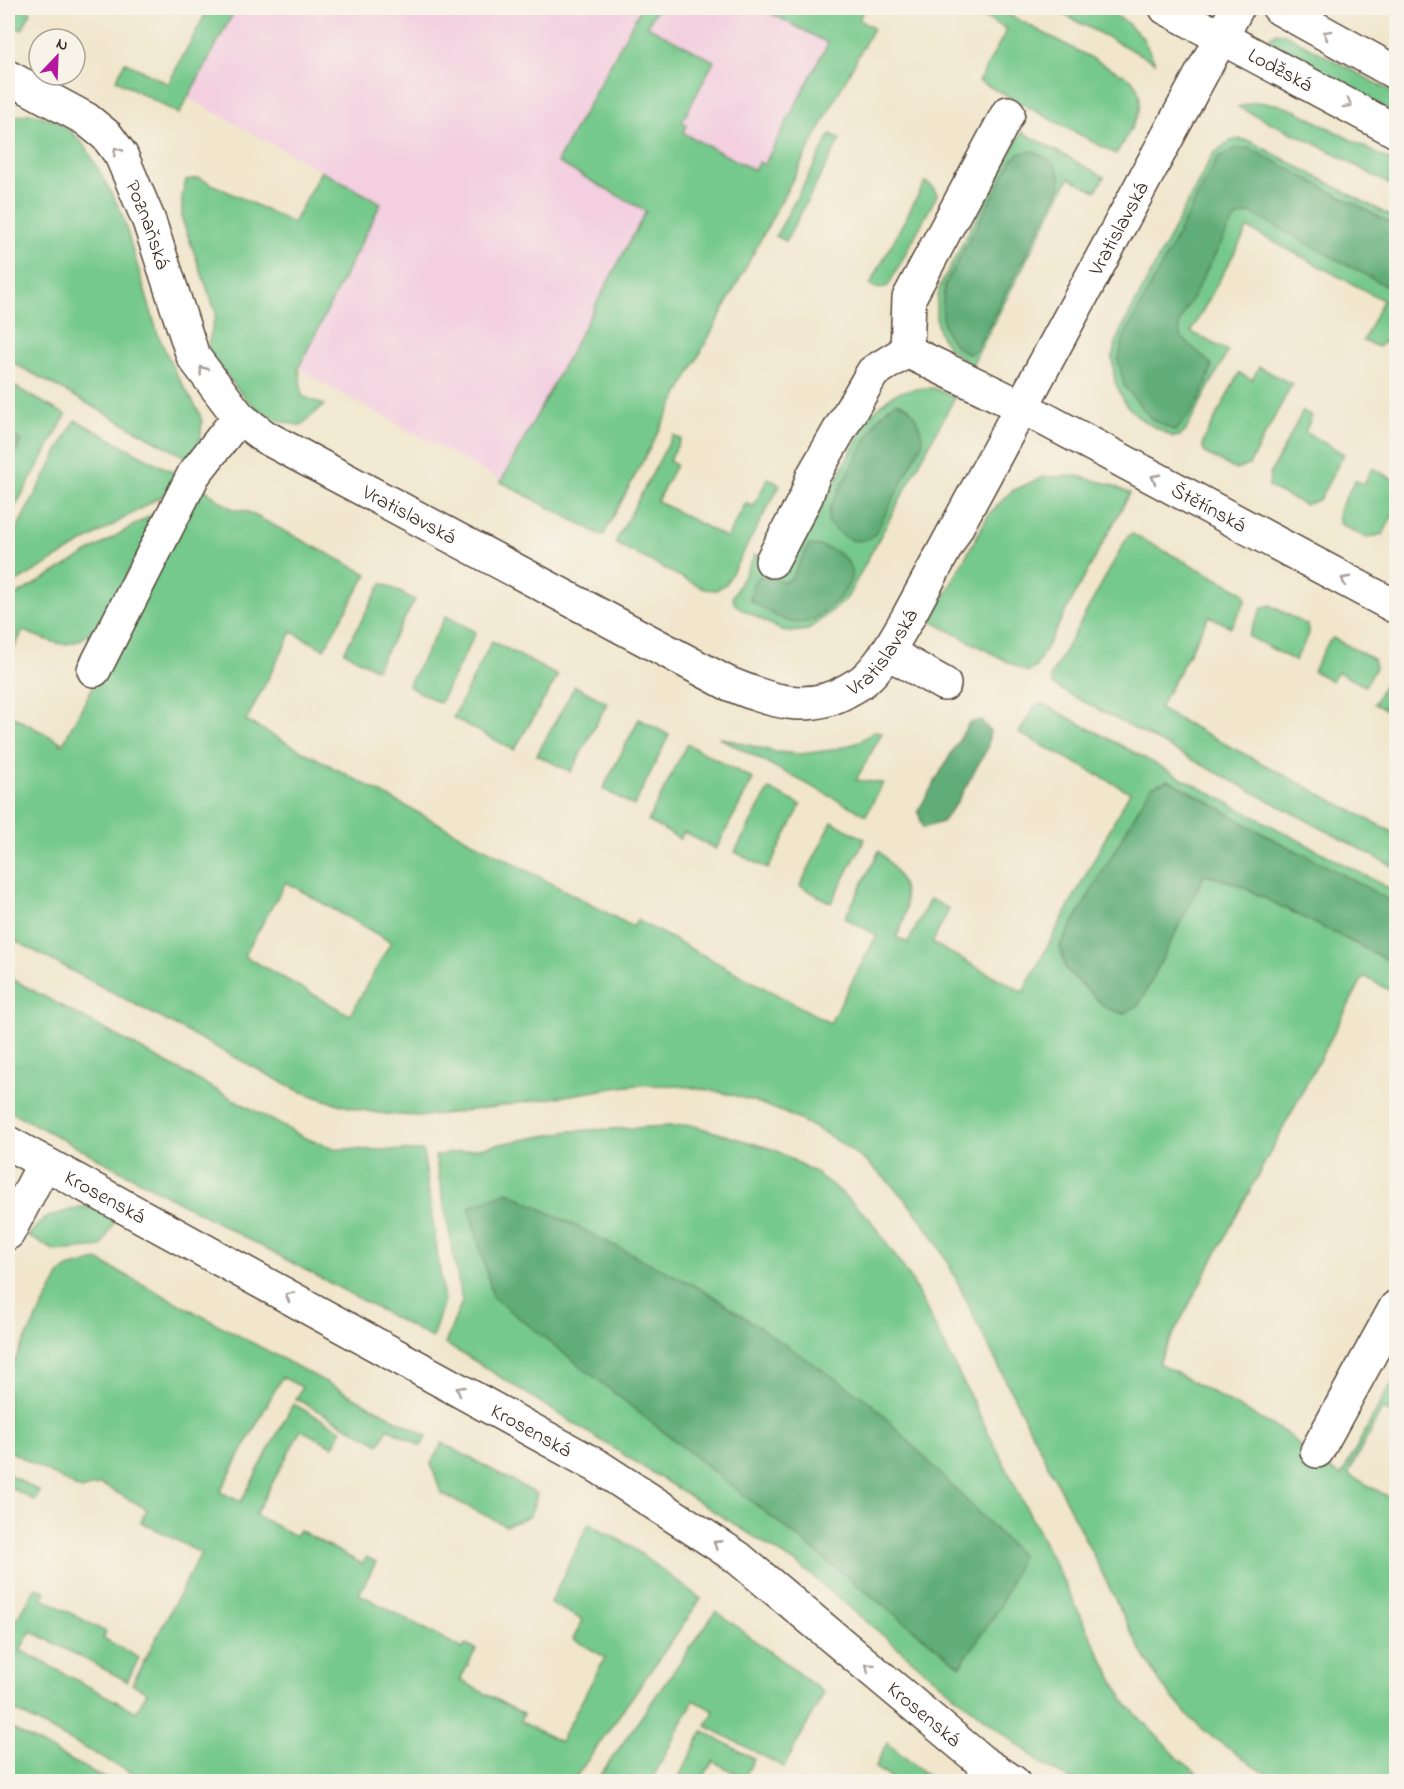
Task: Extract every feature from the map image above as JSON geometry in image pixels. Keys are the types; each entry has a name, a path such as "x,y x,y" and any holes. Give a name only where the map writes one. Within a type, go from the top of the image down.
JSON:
{"street":[{"name":"Lodžská","path":"1166,8 1396,131"},
{"name":"Vratislavská","path":"239,417 265,437 727,683 781,702 811,704 839,696 865,680 887,652 907,619 1237,8"},
{"path":"1279,8 1396,73"},
{"name":"Poznaňská","path":"8,77 86,119 107,136 121,155 149,221 193,356 239,417"},
{"path":"772,561 806,497 813,476 873,372 907,351 909,298 1008,112"},
{"name":"Štětínská","path":"907,351 1022,407 1396,608"},
{"path":"94,670 194,474 239,417"},
{"path":"887,652 944,684"},
{"name":"Krosenská","path":"8,1143 599,1467 737,1557 981,1761 1013,1782"},
{"path":"8,1233 44,1164"},
{"path":"1317,1451 1396,1307"}],"shaded area":[{"path":"236,8 865,8 859,20 873,28 603,536 310,376 299,367 381,203 188,98"}],"green space":[{"path":"8,8 23,8 31,12 22,30 8,23"},
{"path":"205,8 236,8 179,114 116,80 125,62 168,84 208,9"},
{"path":"641,8 657,8 647,26 714,61 682,122 687,125 683,133 754,170 759,162 764,165 828,43 761,8 865,8 859,20 873,28 603,536 501,482 646,211 557,162"},
{"path":"967,8 996,8 1130,78 1137,87 1140,107 1116,154 979,81 1007,29"},
{"path":"1051,8 1103,8 1125,21 1142,37 1155,62"},
{"path":"1277,33 1285,34 1396,94 1396,115 1270,46 1270,37"},
{"path":"1256,102 1276,104 1297,111 1396,164 1396,188 1326,149 1238,107"},
{"path":"31,113 54,120 72,132 87,149 121,211 158,335 176,374 199,412 202,422 200,442 189,459 8,360 8,118"},
{"path":"1022,132 1104,177 1096,191 1069,178 972,365 951,350 939,332 937,298 941,284"},
{"path":"831,134 840,139 786,241 776,236"},
{"path":"1241,139 1252,142 1396,219 1396,349 1382,342 1379,347 1363,341 1383,300 1248,228 1191,332 1228,351 1185,432 1173,437 1143,421 1126,405 1115,382 1112,357 1119,334 1213,154 1230,141"},
{"path":"1250,148 1396,226 1396,297 1390,288 1251,213 1237,217 1231,224 1179,323 1180,336 1212,365 1198,401 1182,425 1175,431 1151,419 1124,386 1118,360 1124,337 1217,159 1234,149"},
{"path":"1032,151 1053,163 1059,173 1061,186 976,350 970,354 952,342 944,326 942,306 945,285 1012,160 1020,153"},
{"path":"321,171 381,203 299,367 302,396 324,405 301,425 285,423 258,409 246,399 207,349 216,313 182,219 182,197 186,180 199,178 293,223"},
{"path":"925,182 933,187 937,195 888,286 879,289 870,285"},
{"path":"1259,367 1292,384 1249,465 1236,470 1205,453 1203,442 1239,373 1252,380"},
{"path":"8,383 66,415 8,520 8,469 21,441 8,433"},
{"path":"933,388 955,397 847,598 808,630 790,632 781,630 734,603 733,596 755,555 787,572 870,416 897,393"},
{"path":"897,402 912,412 918,423 923,442 875,534 862,541 844,537 828,523 829,509 877,420"},
{"path":"1303,411 1312,416 1305,432 1344,454 1319,500 1305,505 1269,487 1270,474"},
{"path":"75,420 180,476 172,490 8,587 8,545"},
{"path":"8,433 21,440 8,469"},
{"path":"673,435 681,439 669,461 676,465 657,501 727,538 746,503 753,507 768,478 780,485 726,584 716,590 704,589 615,543"},
{"path":"1372,468 1396,481 1396,509 1383,534 1366,538 1339,523 1339,510 1355,480 1364,484"},
{"path":"1077,476 1109,484 1130,493 1035,668 1027,672 931,621 989,514 1012,491 1043,477"},
{"path":"199,486 231,508 246,511 367,574 324,649 292,632 246,721 633,927 637,920 830,1023 877,935 845,918 879,851 898,875 905,894 905,914 896,937 908,943 930,899 949,909 932,943 1023,992 1130,792 1019,733 1035,706 1039,704 1045,705 1396,892 1396,905 1168,780 1151,787 1060,946 1066,969 1105,1007 1139,1005 1205,874 1237,884 1396,964 1396,994 1364,976 1158,1363 1288,1434 1315,1461 1341,1476 1387,1391 1396,1379 1396,1416 1382,1409 1348,1474 1396,1501 1396,1781 1282,1781 1262,1771 1212,1737 1189,1717 1161,1684 1140,1649 939,1246 899,1193 869,1165 836,1140 800,1120 762,1104 722,1093 681,1086 624,1086 424,1116 406,1116 358,1109 295,1089 8,937 8,714 61,742 62,745","holes":["286,882 391,942 350,1015 244,956"]},
{"path":"163,508 101,622 94,630 80,640 64,644 23,631 8,660 8,600"},
{"path":"1132,534 1243,592 1246,600 1231,627 1209,616 1159,709 1396,834 1396,868 1054,686 1051,676 1128,536"},
{"path":"809,545 833,550 850,566 852,573 850,580 836,601 813,620 798,623 780,618 750,600 753,585 758,577 765,574 783,582 791,579"},
{"path":"382,583 415,600 376,669 344,652"},
{"path":"1270,605 1307,625 1309,634 1295,661 1248,636 1262,608"},
{"path":"446,616 476,632 440,703 408,686"},
{"path":"1333,638 1373,659 1375,668 1365,686 1338,672 1332,681 1313,671"},
{"path":"492,641 558,676 514,750 453,718"},
{"path":"1396,674 1396,715 1374,704 1389,675"},
{"path":"575,686 607,703 571,772 537,755"},
{"path":"639,719 669,735 634,806 603,789"},
{"path":"980,720 990,731 987,749 957,802 942,822 923,828 918,811 969,723"},
{"path":"875,731 882,733 856,780 883,783 866,815 718,737 775,752 800,754 832,750 857,743"},
{"path":"687,744 753,779 716,849 684,832 680,839 648,821"},
{"path":"1168,780 1396,905 1396,964 1237,884 1205,874 1139,1005 1123,1014 1105,1007 1066,969 1060,946 1151,787"},
{"path":"769,789 801,805 768,869 735,852"},
{"path":"832,822 865,839 831,903 800,886"},
{"path":"8,977 305,1138 337,1149 423,1151 444,1301 432,1338 8,1110"},
{"path":"691,1125 775,1150 814,1172 836,1188 869,1218 911,1279 1127,1705 1179,1759 1208,1781 1072,1781 1044,1765 953,1694 799,1565 445,1344 462,1301 435,1156 571,1131"},
{"path":"508,1192 707,1292 870,1402 1021,1556 1000,1607 960,1666 493,1297 469,1207"},
{"path":"79,1207 94,1207 118,1215 101,1247 55,1251 28,1236 43,1219"},
{"path":"97,1260 427,1436 421,1446 388,1428 380,1444 296,1399 302,1387 282,1377 220,1492 241,1502 293,1404 342,1430 333,1446 301,1430 255,1515 295,1536 299,1530 362,1564 367,1557 376,1562 359,1594 463,1649 466,1644 476,1649 460,1680 523,1714 520,1721 560,1742 605,1657 573,1639 583,1620 550,1603 589,1523 630,1546 701,1599 573,1781 146,1781 8,1707 8,1613 18,1618 36,1587 46,1592 42,1598 106,1632 103,1638 139,1658 127,1681 31,1631 20,1650 136,1712 147,1692 132,1684 201,1553 141,1522 147,1509 101,1484 81,1490 8,1450 8,1373 60,1274 68,1268"},
{"path":"442,1443 537,1494 530,1516 506,1526 441,1493 431,1464"},
{"path":"8,1474 39,1491 35,1501 8,1486"},
{"path":"716,1611 824,1693 784,1767 706,1726 714,1711 694,1700 651,1781 596,1781"},
{"path":"8,1727 110,1781 25,1781 8,1772"},
{"path":"703,1731 754,1759 744,1778 713,1761 701,1781 677,1781"},
{"path":"887,1743 934,1781 888,1781 890,1777 875,1768"}]}
